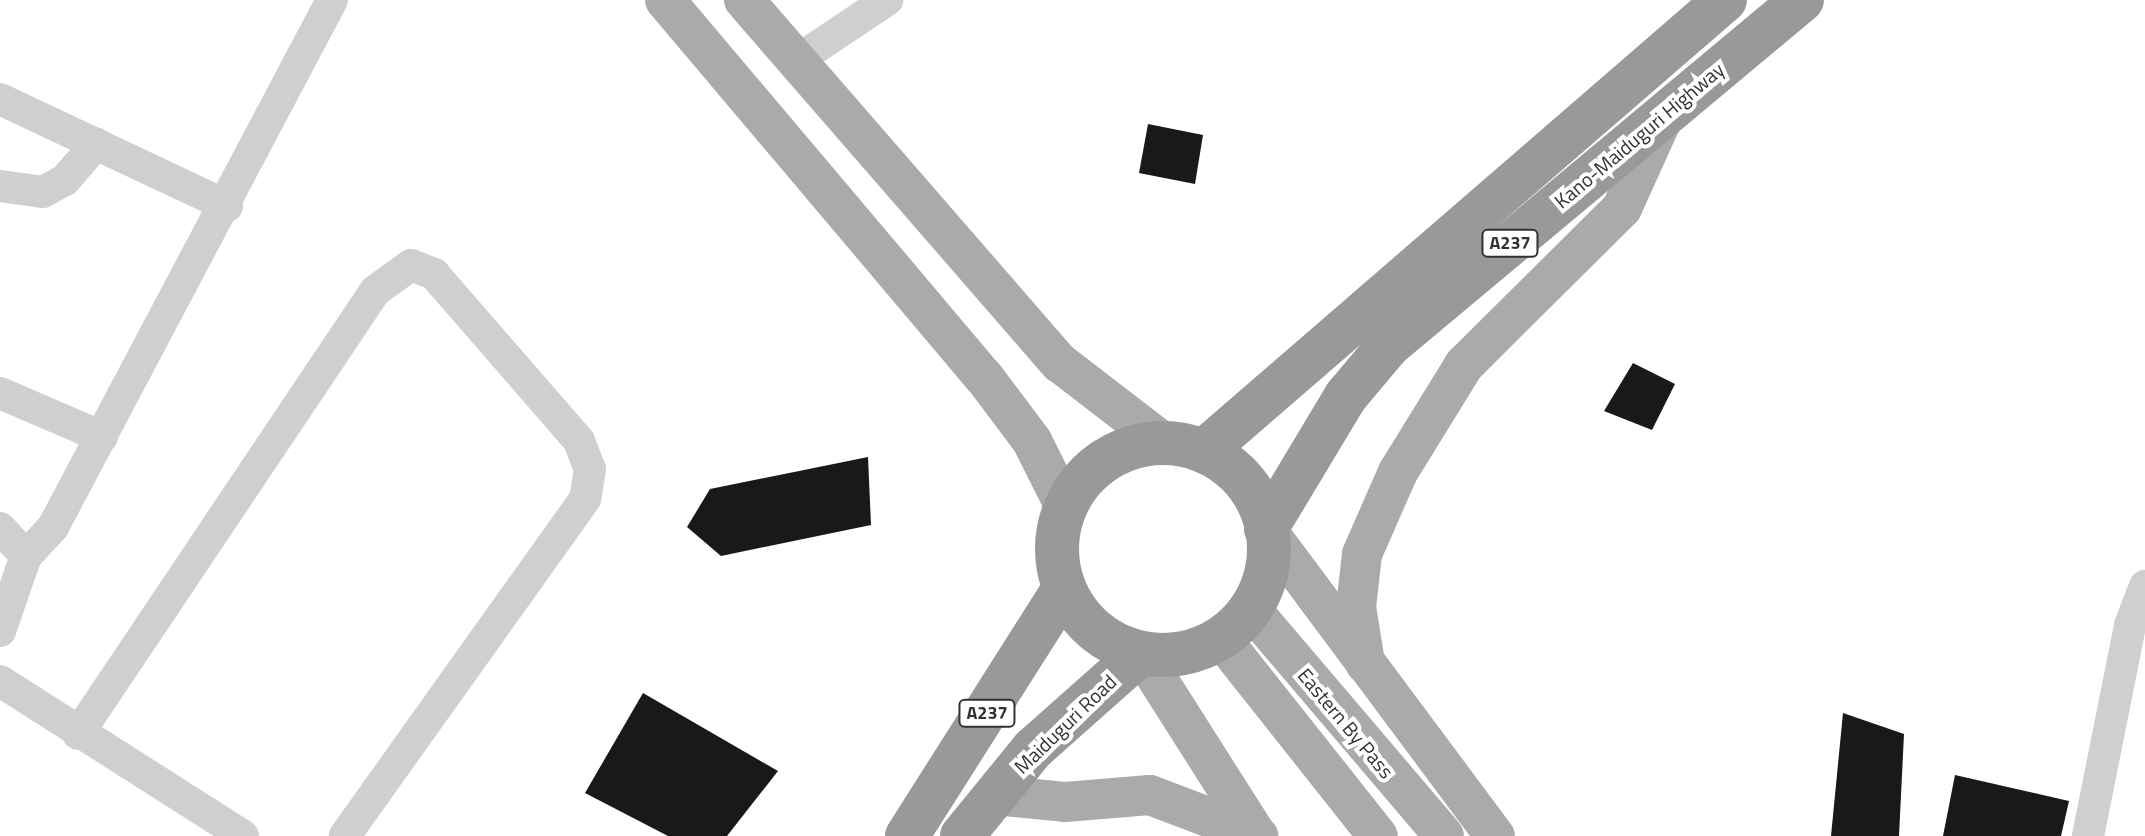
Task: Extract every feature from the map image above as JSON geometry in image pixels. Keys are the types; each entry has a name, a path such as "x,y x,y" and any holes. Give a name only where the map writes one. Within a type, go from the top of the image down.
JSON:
{"highway":[{"name":"A237","path":"1235,623 1182,653 1141,653 1103,637 1064,589 1057,548 1065,507 1105,460 1184,447 1725,0"},
{"name":"Kano-Maiduguri Highway","path":"1266,529 1346,396 1389,345 1667,108 1802,0"},
{"path":"1184,447 1238,474 1266,529 1266,570 1235,623"},
{"name":"A237","path":"907,836 1064,589"},
{"name":"Maiduguri Road","path":"962,836 1033,749 1141,653"}],"main road":[{"path":"665,0 984,377 1032,441 1065,507"},
{"path":"744,0 1060,363 1184,447"},
{"path":"1365,663 1356,607 1362,554 1398,472 1464,365 1622,208 1667,108"},
{"path":"1266,529 1495,836"},
{"path":"1235,623 1378,836"},
{"name":"Eastern By Pass","path":"1235,623 1444,836"},
{"path":"1141,653 1257,835"},
{"path":"995,795 1065,802 1150,795 1257,835"}],"street":[{"path":"0,631 26,556 53,527 227,206 332,0"},
{"path":"796,61 885,0"},
{"path":"0,99 227,206"},
{"path":"0,186 43,192 96,144"},
{"path":"78,734 375,291 411,265 434,274 579,441 590,469 585,499 345,836"},
{"path":"0,393 102,437"},
{"path":"0,528 26,556"},
{"path":"2088,836 2130,625 2145,586"},
{"path":"0,681 78,734 243,836"}],"building":[{"path":"1148,124 1203,135 1195,184 1139,173"},
{"path":"1633,363 1675,384 1652,430 1604,411"},
{"path":"868,457 871,525 721,556 687,527 710,489"},
{"path":"643,693 778,771 727,836 668,836 585,793"},
{"path":"1843,713 1904,734 1899,836 1831,836"},
{"path":"1955,775 2069,801 2061,836 1943,836"}]}
